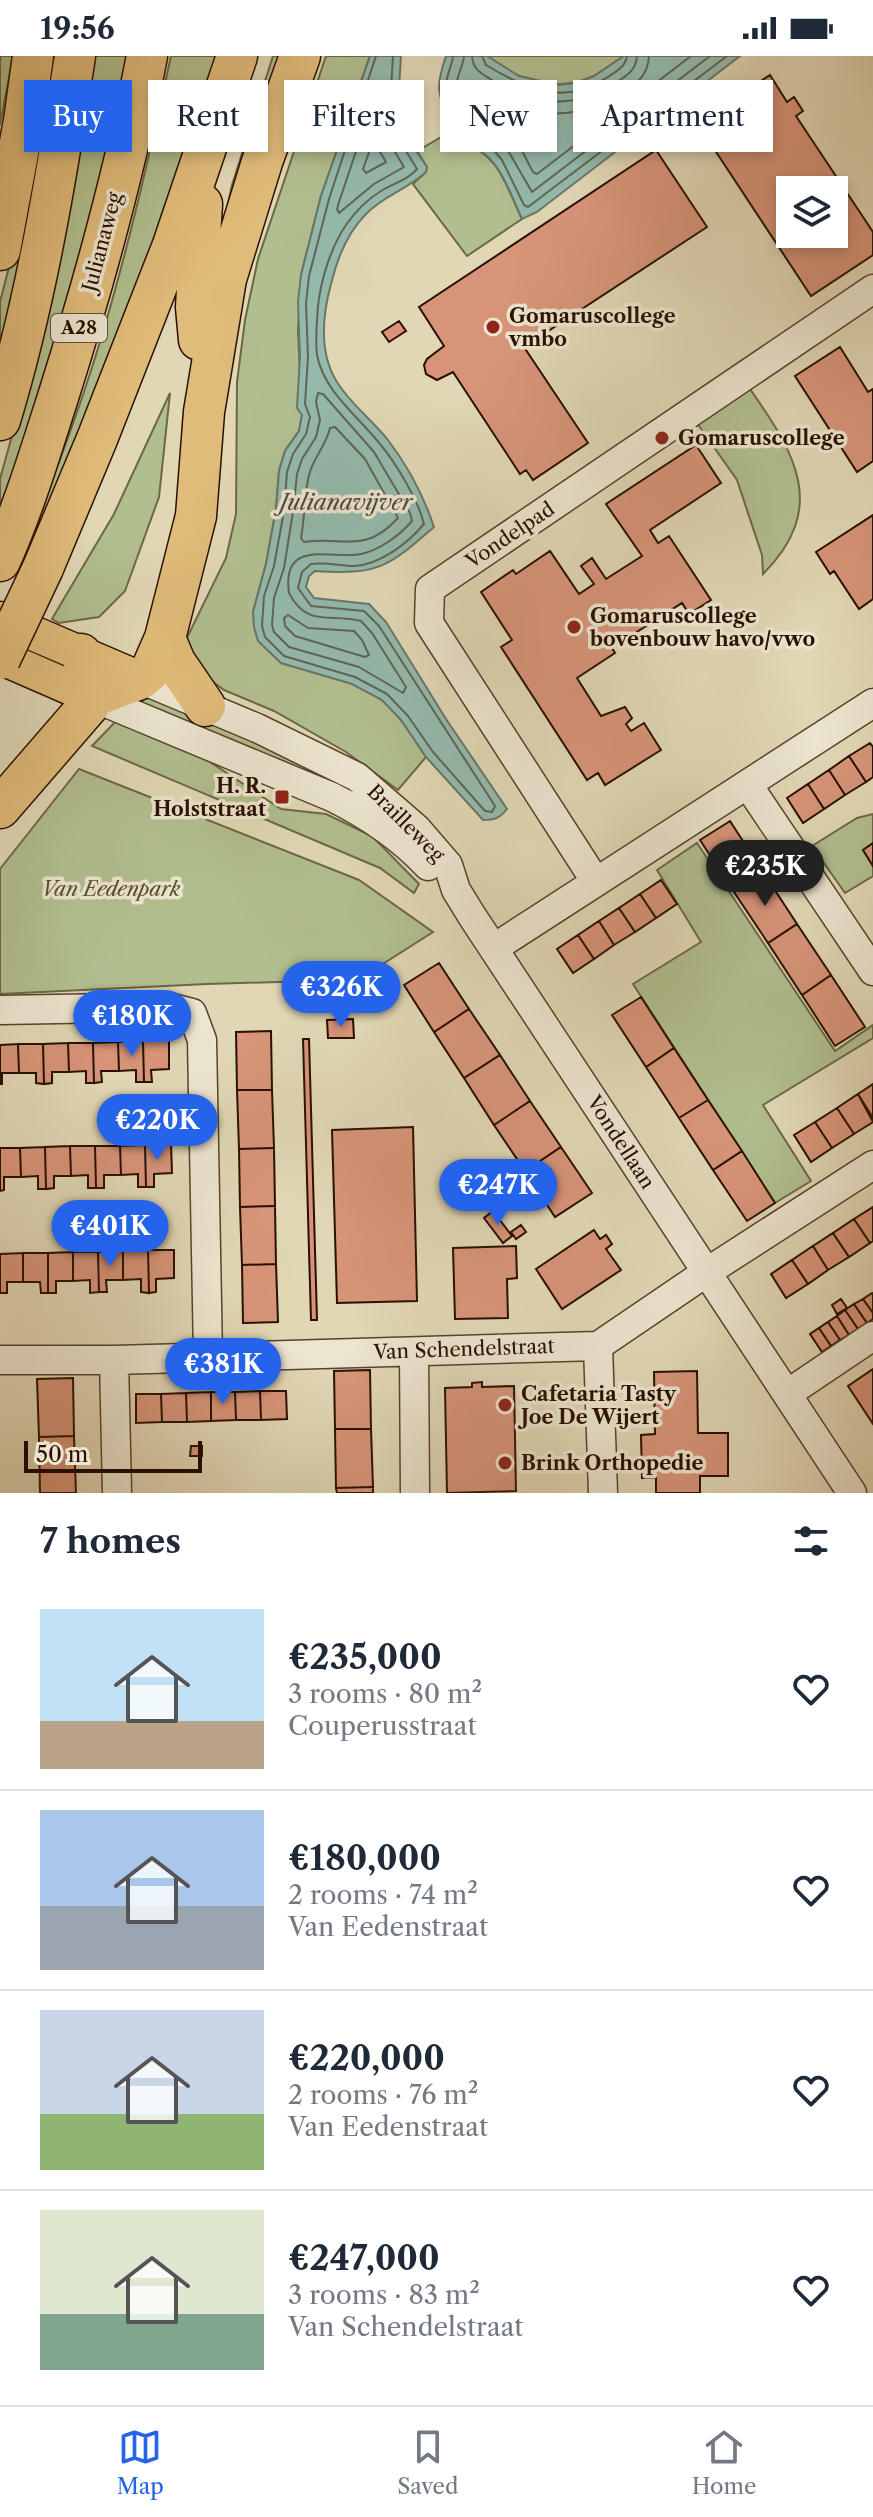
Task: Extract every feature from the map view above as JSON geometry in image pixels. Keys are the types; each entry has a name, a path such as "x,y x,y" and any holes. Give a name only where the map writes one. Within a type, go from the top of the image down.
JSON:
{"highway":[{"path":"0,250 33,56"},
{"name":"A28","path":"0,420 47,232 75,56"},
{"name":"Julianaweg","path":"2,556 34,471 75,344 111,212 147,56"},
{"name":"A28","path":"0,658 43,568 97,439 205,155 237,56"},
{"name":"A28","path":"140,679 151,670 165,638 196,516 204,412 226,279 262,162 300,56"},
{"name":"A28","path":"204,412 196,307 205,155"},
{"path":"165,638 175,662 205,706"},
{"path":"81,654 88,671 89,704"},
{"path":"0,808 89,704 140,679"}],"main road":[{"name":"Brailleweg","path":"0,619 140,679"},
{"name":"Brailleweg","path":"0,658 89,704"}],"street":[{"name":"Vondelpad","path":"596,882 429,623 430,589 873,289"},
{"name":"Brailleweg","path":"140,679 310,752 357,777 416,828 448,865 456,890"},
{"path":"494,948 873,703"},
{"name":"Brailleweg","path":"89,704 332,797 367,814 456,890"},
{"path":"748,785 873,971"},
{"name":"Vondellaan","path":"456,890 852,1493"},
{"path":"0,1010 169,1007 192,1013 202,1040 208,1356"},
{"path":"603,1493 598,1346 873,1165"},
{"path":"787,1394 873,1336"},
{"name":"Van Schendelstraat","path":"0,1360 114,1360 598,1346"},
{"path":"414,1352 415,1493"},
{"path":"114,1360 117,1493"}],"green space":[{"path":"1,56 13,56 0,125 0,61"},
{"path":"52,56 55,56 52,80 47,80"},
{"path":"93,56 138,56 132,81 89,80"},
{"path":"171,56 223,56 214,80 166,80"},
{"path":"273,56 290,56 268,116 268,80 265,80"},
{"path":"326,56 370,56 362,80 318,80"},
{"path":"487,56 624,56 592,77 565,84 557,84 557,80 531,80"},
{"path":"440,138 440,152 483,153 499,171 522,219 467,256 413,184 426,172 427,167 418,152 424,152 424,147"},
{"path":"34,152 42,152 0,351 0,302 21,220"},
{"path":"77,152 112,152 0,526 0,479 58,269"},
{"path":"149,152 189,152 116,356 24,571 18,568 90,373"},
{"path":"242,152 255,152 217,255"},
{"path":"294,152 336,152 321,196 301,275 298,331 302,415 299,431 285,451 279,471 266,564 253,612 281,663 360,687 383,701 395,713 426,757 398,790 346,752 274,711 224,690 193,667 183,646 226,558 236,514 237,382 245,320 258,259"},
{"path":"750,389 791,458 800,503 795,526 783,550 763,574 762,555 737,480 697,423"},
{"path":"170,393 159,497 125,591 99,617 59,623 52,619 114,514"},
{"path":"145,696 290,757 373,803 139,709"},
{"path":"119,718 180,742 281,809 326,814 372,836 419,884 414,893 380,868 92,746"},
{"name":"Van Eedenpark","path":"79,769 359,880 433,932 367,974 349,980 0,994 0,869"},
{"path":"873,814 873,843 863,850 873,866 873,876 845,893 812,846 857,818"},
{"path":"697,843 835,1051 873,1025 873,1038 763,1105 811,1181 775,1203 633,984 701,942 657,870"}],"water":[{"name":"Julianavijver","path":"370,56 401,56 400,80 362,80"},
{"path":"446,56 487,56 519,76 536,80 440,80 440,94 439,89 440,75"},
{"path":"624,56 740,56 709,80 584,80"},
{"path":"573,83 573,152 615,152 537,212 522,219 506,182 483,153 557,152 557,85"},
{"name":"Julianavijver","path":"336,152 417,152 427,167 419,178 373,208 359,221 348,238 336,265 328,297 324,336 328,362 339,385 402,460 434,527 404,552 380,566 354,572 315,571 309,576 306,587 314,598 369,604 386,622 507,809 491,820 483,820 426,757 401,720 382,700 352,684 281,663 258,641 254,627 253,612 266,564 279,471 285,451 299,431 302,415 297,408 300,357 298,302 301,275 321,196"}],"building":[{"path":"770,75 787,102 794,97 803,111 796,116 836,176 776,176 776,243 716,152 773,152 773,80 762,80"},
{"name":"Gomaruscollege vmbo","path":"653,152 657,152 707,227 524,347 588,443 533,480 526,470 520,474 453,372 437,380 426,374 424,365 427,359 444,346 419,307"},
{"path":"848,194 873,232 873,255 811,296 779,248 848,248"},
{"path":"399,321 406,331 389,342 382,332"},
{"path":"840,347 868,392 873,389 873,461 857,472 795,376"},
{"name":"Gomaruscollege bovenbouw havo/vwo","path":"696,445 721,483 650,530 658,543 669,536 711,600 689,614 682,603 612,648 615,653 577,678 601,716 625,707 632,718 626,724 631,731 644,723 661,750 605,785 598,773 587,780 501,647 512,640 481,592 513,570 516,574 550,551 579,594 594,584 581,566 592,558 606,579 642,556 606,504"},
{"path":"873,515 873,599 859,609 834,571 830,574 816,552"},
{"path":"870,743 873,747 873,777 866,782 849,756"},
{"path":"849,756 866,782 845,795 829,770"},
{"path":"829,770 845,795 824,809 808,784"},
{"path":"808,784 824,809 803,823 787,798"},
{"path":"730,821 763,872 734,892 700,840"},
{"path":"873,843 873,866 863,850"},
{"path":"763,872 797,924 768,943 734,892"},
{"path":"661,880 677,904 656,918 640,894"},
{"path":"640,894 656,918 635,932 619,908"},
{"path":"619,908 635,932 614,945 599,921"},
{"path":"599,921 614,945 594,959 578,935"},
{"path":"797,924 831,975 802,995 768,943"},
{"path":"578,935 594,959 573,973 557,949"},
{"path":"439,963 469,1009 434,1032 404,985"},
{"path":"831,975 865,1027 835,1046 802,995"},
{"path":"641,997 674,1048 646,1067 612,1015"},
{"path":"469,1009 500,1055 464,1078 434,1032"},
{"path":"353,1019 354,1038 328,1038 327,1020"},
{"path":"271,1031 272,1090 237,1090 236,1032"},
{"path":"303,1039 309,1039 317,1320 311,1320"},
{"path":"143,1041 169,1041 169,1069 151,1070 152,1082 144,1082"},
{"path":"143,1041 144,1082 136,1082 136,1070 119,1071 118,1042"},
{"path":"118,1042 119,1071 101,1071 102,1082 94,1083 93,1043"},
{"path":"68,1043 69,1072 52,1072 52,1083 44,1084 43,1044"},
{"path":"68,1043 93,1043 94,1083 86,1083 86,1071 69,1072"},
{"path":"18,1044 43,1044 44,1084 36,1083 36,1073 19,1073"},
{"path":"18,1044 19,1073 2,1073 0,1084 0,1045"},
{"path":"674,1048 708,1100 679,1118 646,1067"},
{"path":"500,1055 530,1101 494,1125 464,1078"},
{"path":"873,1084 873,1118 858,1094"},
{"path":"237,1090 272,1090 274,1148 239,1149"},
{"path":"858,1094 873,1122 854,1134 837,1108"},
{"path":"708,1100 742,1151 713,1170 679,1118"},
{"path":"530,1101 561,1147 525,1171 494,1125"},
{"path":"837,1108 854,1134 832,1148 815,1122"},
{"path":"815,1122 832,1148 811,1162 794,1135"},
{"path":"413,1127 417,1301 337,1303 332,1130"},
{"path":"171,1144 172,1173 154,1174 154,1187 146,1187 145,1145"},
{"path":"145,1145 146,1187 138,1187 138,1174 121,1175 120,1146"},
{"path":"70,1146 71,1176 54,1176 54,1188 46,1189 45,1147"},
{"path":"70,1146 95,1146 96,1188 88,1188 88,1175 71,1176"},
{"path":"95,1146 120,1146 121,1175 104,1175 104,1188 96,1188"},
{"path":"45,1147 46,1189 38,1189 38,1176 21,1177 20,1148"},
{"path":"561,1147 592,1193 555,1217 525,1171"},
{"path":"0,1148 20,1148 21,1177 4,1177 4,1190 0,1191"},
{"path":"274,1148 275,1206 240,1207 239,1149"},
{"path":"742,1151 775,1203 747,1221 713,1170"},
{"path":"275,1206 276,1264 242,1265 240,1207"},
{"path":"873,1207 873,1241 870,1243 854,1219"},
{"path":"493,1211 512,1236 503,1243 484,1218"},
{"path":"854,1219 870,1243 849,1257 833,1233"},
{"path":"521,1225 526,1232 516,1239 511,1232"},
{"path":"594,1230 600,1239 606,1235 612,1244 606,1249 621,1270 562,1309 536,1269"},
{"path":"833,1233 849,1257 828,1270 813,1246"},
{"path":"516,1246 517,1278 507,1279 508,1318 455,1319 453,1248"},
{"path":"813,1246 828,1270 808,1284 792,1260"},
{"path":"148,1250 149,1293 141,1292 141,1279 123,1280 123,1251"},
{"path":"148,1250 174,1250 174,1278 156,1279 156,1292 149,1293"},
{"path":"123,1251 123,1280 106,1280 107,1292 99,1292 98,1252"},
{"path":"73,1252 98,1252 99,1292 90,1293 90,1280 73,1281"},
{"path":"73,1252 73,1281 56,1281 56,1293 48,1293 48,1253"},
{"path":"23,1253 23,1282 7,1282 7,1293 0,1293 0,1254"},
{"path":"23,1253 48,1253 48,1293 41,1293 40,1282 23,1282"},
{"path":"792,1260 808,1284 786,1298 771,1274"},
{"path":"276,1264 278,1322 243,1323 242,1265"},
{"path":"873,1294 873,1313 863,1299"},
{"path":"841,1299 847,1308 837,1314 832,1305"},
{"path":"863,1299 873,1313 873,1319 867,1323 854,1304"},
{"path":"854,1304 867,1323 858,1329 845,1310"},
{"path":"845,1310 858,1329 849,1335 837,1316"},
{"path":"837,1316 849,1335 840,1340 828,1322"},
{"path":"828,1322 840,1340 831,1346 819,1328"},
{"path":"819,1328 831,1346 822,1352 810,1334"},
{"path":"873,1369 873,1424 848,1386"},
{"path":"370,1370 371,1429 335,1429 334,1371"},
{"path":"697,1371 698,1433 728,1433 728,1476 700,1476 700,1493 656,1493 656,1478 642,1478 641,1435 655,1434 654,1372"},
{"path":"73,1378 74,1436 39,1437 37,1379"},
{"path":"482,1382 482,1387 514,1386 516,1491 447,1493 445,1388 472,1387 472,1383"},
{"path":"260,1391 261,1420 236,1420 235,1392"},
{"path":"260,1391 286,1391 287,1419 261,1420"},
{"path":"211,1392 211,1421 187,1422 186,1393"},
{"path":"211,1392 235,1392 236,1420 211,1421"},
{"path":"186,1393 187,1422 162,1422 161,1394"},
{"path":"136,1394 161,1394 162,1422 136,1423"},
{"path":"335,1429 371,1429 373,1487 336,1488"},
{"path":"74,1436 76,1493 40,1493 39,1437"},
{"path":"191,1446 202,1446 202,1456 190,1456"},
{"path":"373,1487 373,1493 337,1493 336,1488"}],"place":[{"name":"Gomaruscollege vmbo","path":"493,327"},
{"name":"Gomaruscollege","path":"662,438"},
{"name":"Gomaruscollege bovenbouw havo/vwo","path":"574,627"},
{"name":"H. R. Holststraat","path":"282,797"},
{"name":"Cafetaria Tasty Joe De Wijert","path":"505,1405"},
{"name":"Brink Orthopedie","path":"505,1463"}]}
